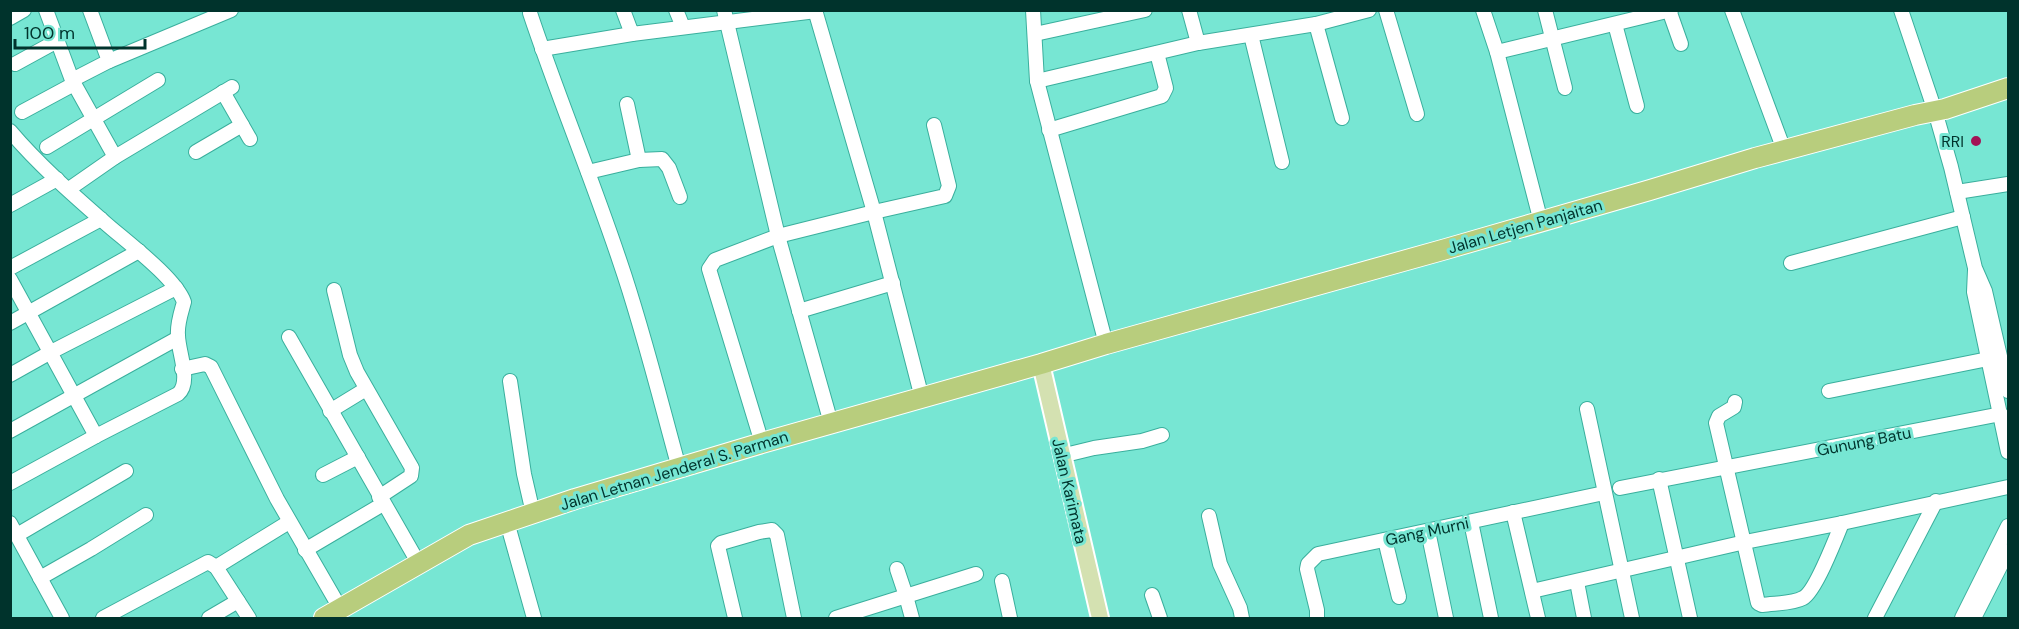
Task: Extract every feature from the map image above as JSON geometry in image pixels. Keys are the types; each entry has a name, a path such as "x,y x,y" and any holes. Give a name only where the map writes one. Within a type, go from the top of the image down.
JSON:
{"highway":[{"name":"Jalan Letjen Panjaitan","path":"1041,364 1541,222 1784,150 1935,111 2008,88"},
{"name":"Jalan Letnan Jenderal S. Parman","path":"332,613 469,535 532,513 762,443 1041,364"}],"main road":[{"name":"Jalan Karimata","path":"1041,364 1100,618"}],"street":[{"path":"10,18 24,10"},
{"path":"46,10 73,82 115,157"},
{"path":"22,112 109,61 231,10"},
{"path":"623,10 633,34"},
{"path":"676,10 683,27"},
{"path":"1033,10 1037,81 1106,344"},
{"path":"1035,34 1145,10"},
{"path":"1190,10 1198,43"},
{"path":"1037,81 1198,43 1316,24 1369,10"},
{"path":"1386,10 1417,114"},
{"path":"1483,10 1497,52 1541,222"},
{"path":"1545,10 1565,88"},
{"path":"1607,10 1637,106"},
{"path":"1732,10 1784,150"},
{"path":"1901,10 1935,111 1975,267 2002,334 2008,391"},
{"path":"542,49 683,27 726,17 815,11 874,212 922,398"},
{"path":"1497,52 1670,11 1682,44"},
{"path":"96,12 109,61"},
{"path":"530,13 620,261 679,468"},
{"path":"726,17 778,236 831,423"},
{"path":"1316,24 1342,118"},
{"path":"1251,35 1282,162"},
{"path":"15,63 57,41"},
{"path":"1049,130 1162,96 1166,88 1157,53"},
{"path":"46,147 158,80"},
{"path":"69,189 115,157 227,89 250,139"},
{"path":"627,104 639,160"},
{"path":"196,152 242,125"},
{"path":"762,443 709,268 715,260 778,236 945,196 949,186 934,125"},
{"path":"10,132 17,149 69,189 139,252 176,288 184,302 178,327 184,387 178,394 10,483"},
{"path":"588,172 639,160 664,160 680,197"},
{"path":"10,206 57,180"},
{"path":"1957,192 2008,184"},
{"path":"1791,263 1963,217"},
{"path":"10,268 101,219"},
{"path":"10,323 139,252"},
{"path":"1975,267 1974,292 2007,434 2008,453"},
{"path":"10,279 96,436"},
{"path":"799,311 893,283"},
{"path":"10,375 176,288"},
{"path":"305,550 381,500 411,476 412,471 366,389 350,355 334,290"},
{"path":"289,337 419,564"},
{"path":"10,431 178,338"},
{"path":"1828,391 1988,359"},
{"path":"183,369 205,364 211,367 305,550 332,613"},
{"path":"510,381 532,513"},
{"path":"330,411 366,389"},
{"path":"1735,402 1734,407 1719,416 1716,423 1758,603 1793,601 1808,594 1842,523"},
{"path":"1587,409 1632,618"},
{"name":"Gunung Batu","path":"1620,488 2001,414"},
{"path":"1062,456 1162,435"},
{"path":"323,475 358,457"},
{"path":"62,618 14,529 126,471"},
{"path":"1659,480 1690,618"},
{"path":"1532,591 1676,557 2008,487"},
{"name":"Gang Murni","path":"1317,618 1307,568 1318,554 1604,493"},
{"path":"1875,618 1936,501"},
{"path":"1513,513 1538,618"},
{"path":"40,578 146,515"},
{"path":"1209,516 1220,564 1240,608 1242,618"},
{"path":"103,618 290,522"},
{"path":"507,522 534,618"},
{"path":"1471,522 1491,618"},
{"path":"1974,618 2006,545 2008,526"},
{"path":"735,618 718,546 720,543 772,530 777,535 794,618"},
{"path":"1428,531 1446,618"},
{"path":"1385,540 1399,597"},
{"path":"1962,618 2006,545"},
{"path":"212,564 249,618"},
{"path":"897,568 912,618"},
{"path":"836,618 976,573"},
{"path":"1002,580 1010,618"},
{"path":"1576,582 1584,618"},
{"path":"1152,595 1160,618"},
{"path":"209,618 238,601"}],"place":[{"name":"RRI","path":"1976,141"}]}
